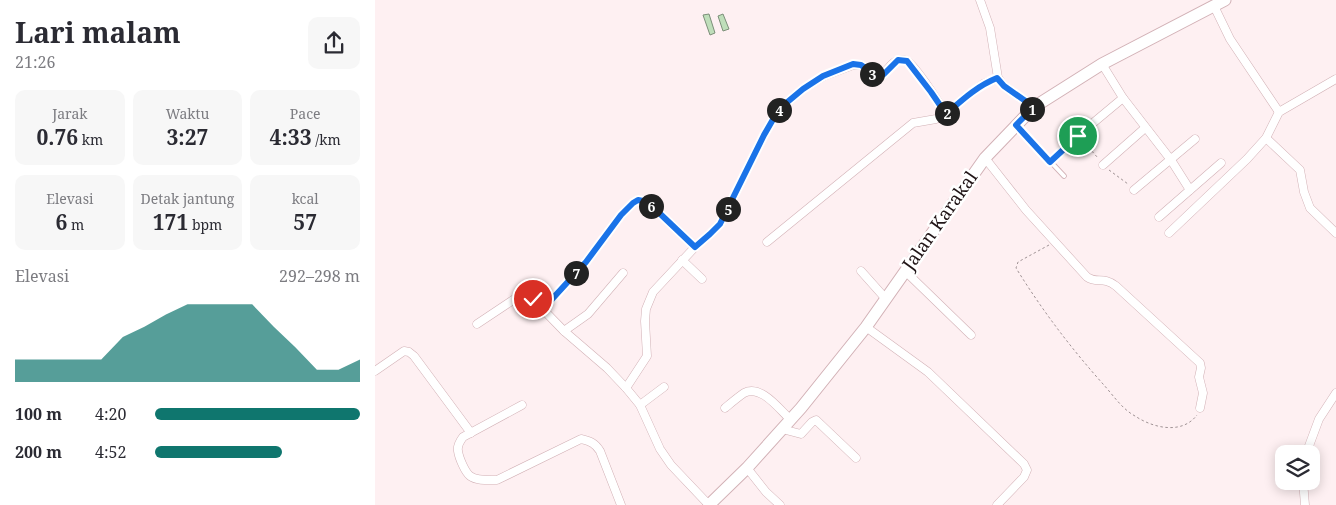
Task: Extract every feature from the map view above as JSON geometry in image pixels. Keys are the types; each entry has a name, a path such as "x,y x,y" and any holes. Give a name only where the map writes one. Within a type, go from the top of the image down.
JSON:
{"main road":[{"name":"Jalan Karakal","path":"709,505 747,468 782,429 866,327 985,158 1034,107 1102,64 1225,0"}],"street":[{"path":"980,0 990,28 997,78 1004,86 1034,107"},
{"path":"1214,6 1230,39 1279,112"},
{"path":"626,388 647,356 645,321 653,292 682,260 720,224 779,109 803,89 823,76 853,64 858,64 878,77 884,74 898,60 907,61 946,114"},
{"path":"1102,64 1123,98 1171,160 1190,190"},
{"path":"767,242 913,123 936,119 946,114 983,84 997,78"},
{"path":"1169,233 1247,159 1266,138 1279,112 1336,79"},
{"path":"1077,137 1123,98"},
{"path":"1103,164 1145,128"},
{"path":"1266,138 1300,170 1304,192 1310,208 1336,234"},
{"path":"1134,190 1195,140"},
{"path":"985,158 1026,210 1090,280 1110,281 1200,363 1199,377 1203,393 1200,408"},
{"path":"1159,217 1221,162"},
{"path":"543,309 586,262 621,215 638,200 654,208 695,247"},
{"path":"682,260 702,279"},
{"path":"861,271 886,299"},
{"path":"905,271 971,335"},
{"path":"564,331 588,314 623,273"},
{"path":"477,324 524,294 529,295 564,331 607,368 626,388 640,405 660,448 671,465 709,505"},
{"path":"866,327 928,372 1024,464 1027,470 1024,477 997,505"},
{"path":"375,371 404,351 409,352 414,356 471,433"},
{"path":"640,405 664,387"},
{"path":"725,408 745,393 759,392 790,419"},
{"path":"1309,445 1319,419 1336,393"},
{"path":"521,405 460,441 457,451 466,472 471,476 487,480 497,480 581,439 597,445 621,505"},
{"path":"782,429 801,434 816,420 856,458"},
{"path":"747,468 766,492 781,505"},
{"path":"1304,490 1305,505"}],"lane":[{"path":"1016,125 1064,176"},
{"path":"1050,162 1077,137 1067,129"}],"path":[{"path":"1077,137 1103,164 1134,190"},
{"path":"1056,241 1018,262 1016,268 1038,304 1084,363 1133,416 1149,424 1179,428 1196,417 1200,408"}],"building":[{"path":"709,14 715,33 710,35 703,15"},
{"path":"723,14 729,29 723,31 718,16"}],"route":[{"path":"533,299 543,309 586,262 621,215 638,200 654,208 695,247 720,224 779,109 803,89 823,76 853,64 861,65 878,77 884,74 894,62 898,60 907,61 946,114 983,84 997,78 1004,86 1034,107 1016,125 1050,162 1078,136"}]}
